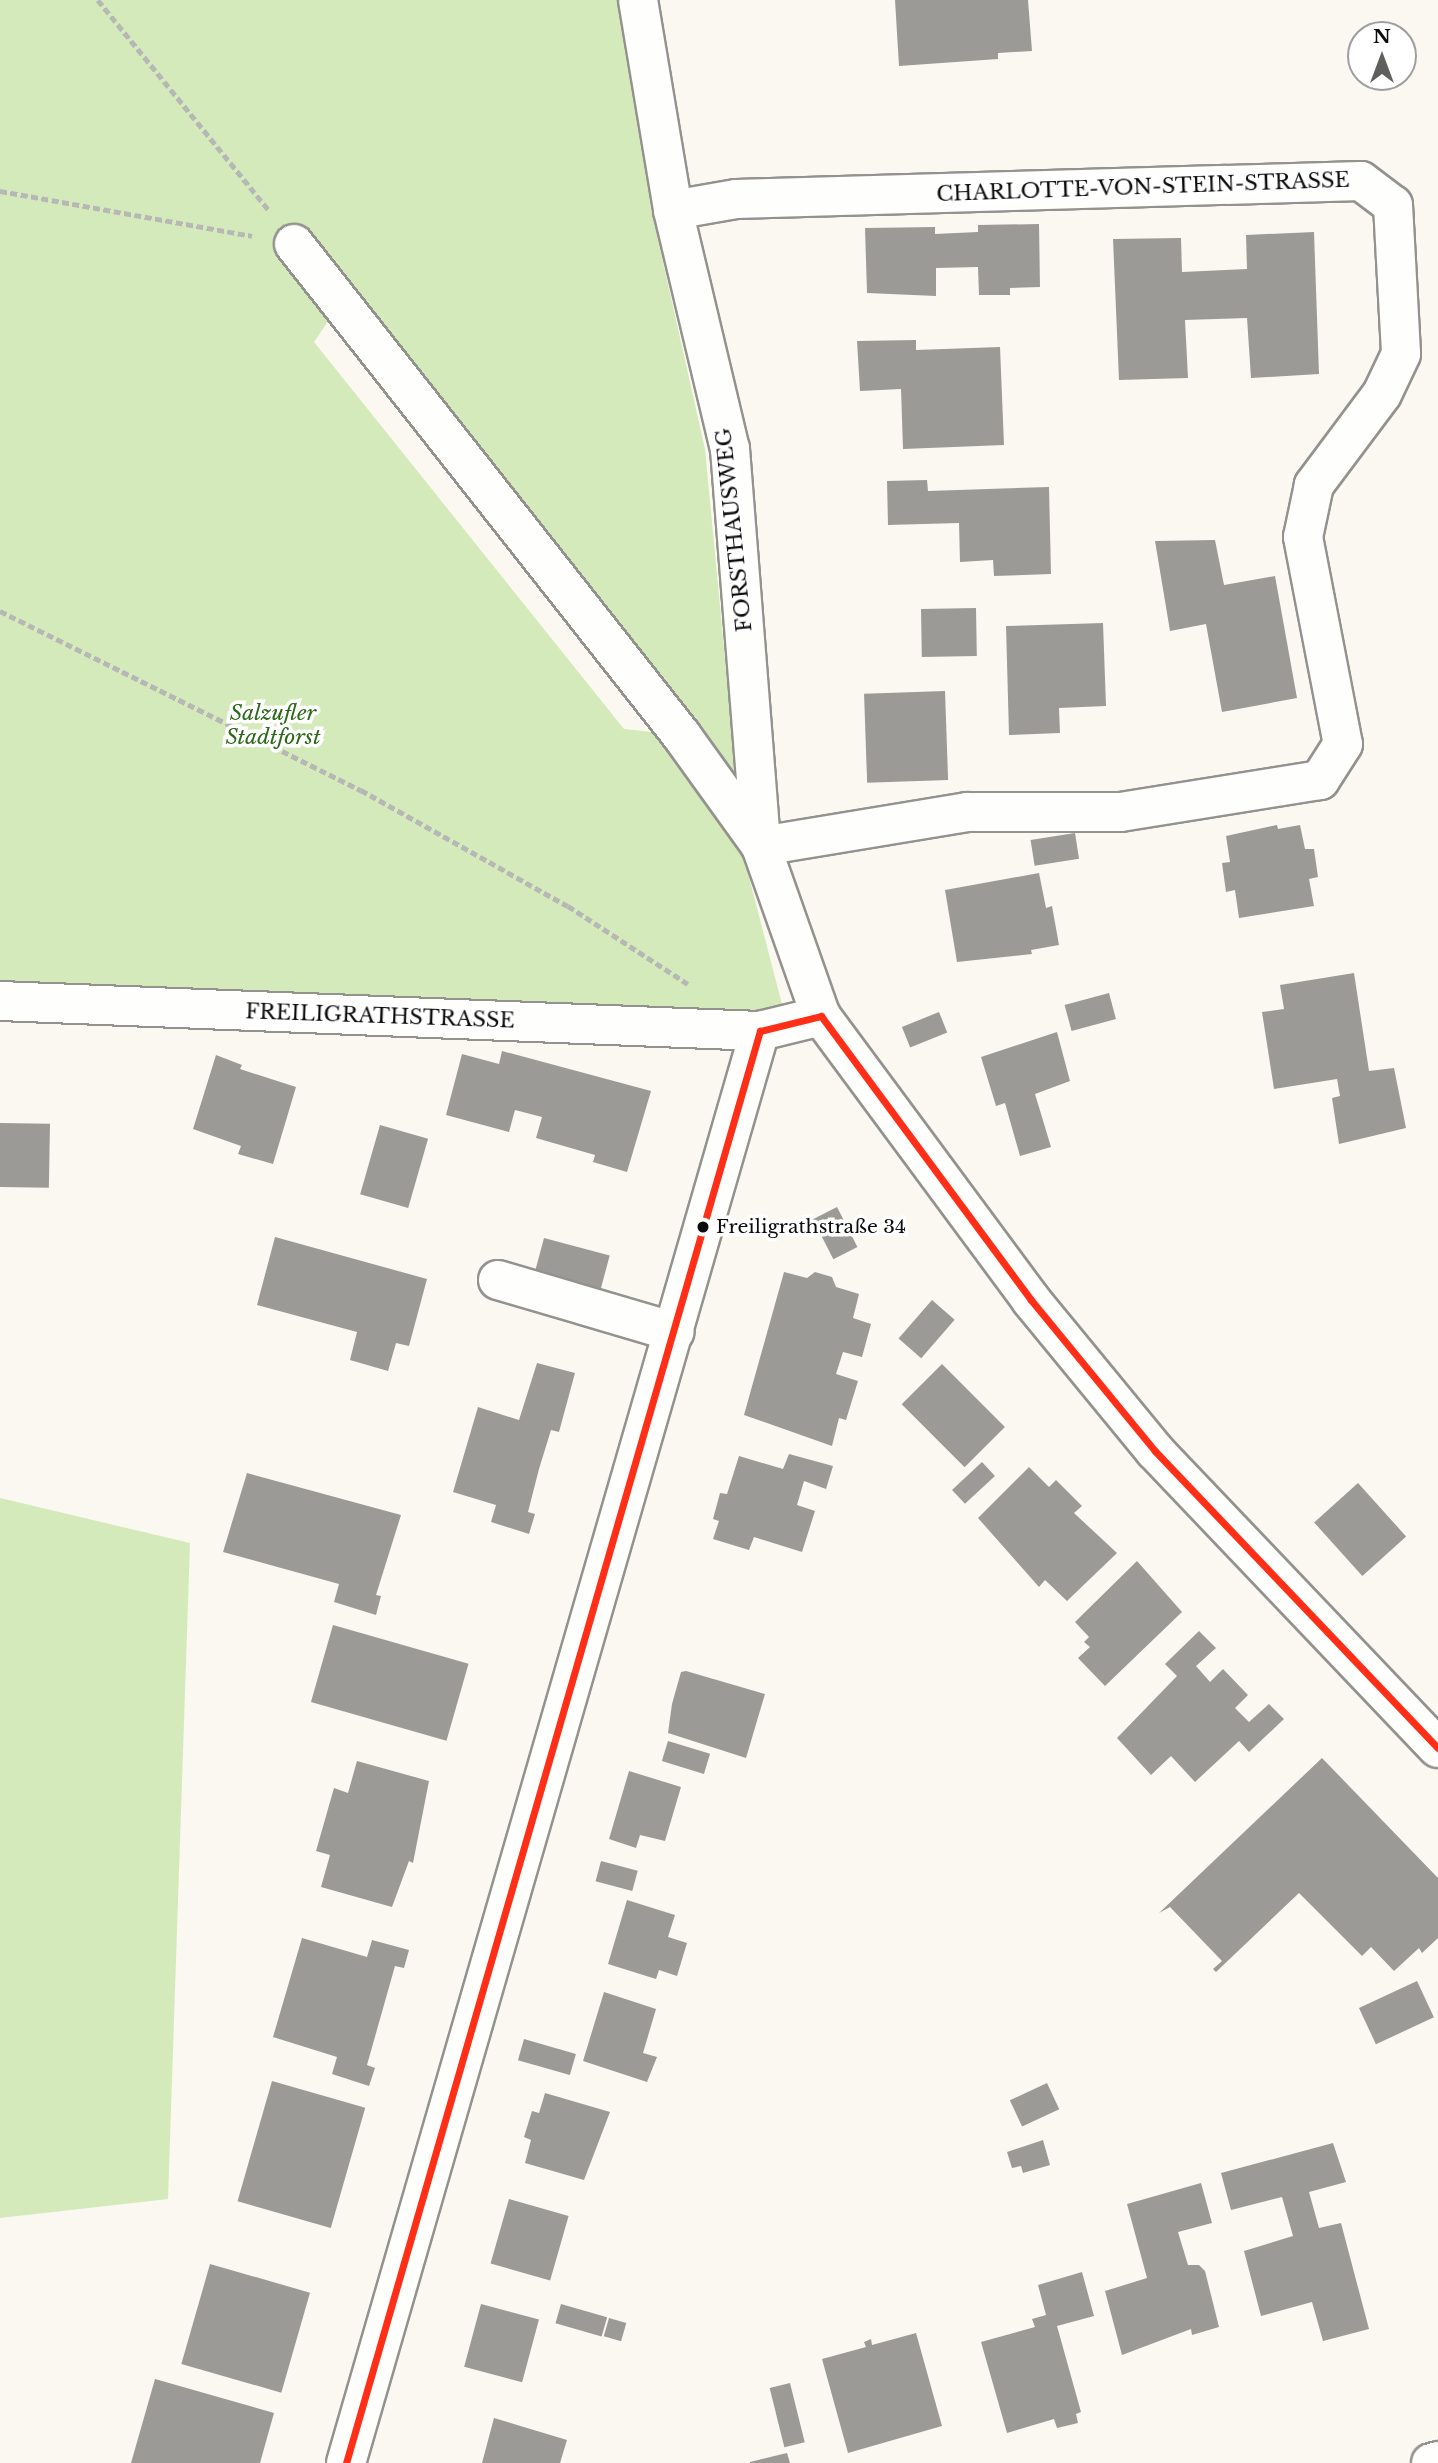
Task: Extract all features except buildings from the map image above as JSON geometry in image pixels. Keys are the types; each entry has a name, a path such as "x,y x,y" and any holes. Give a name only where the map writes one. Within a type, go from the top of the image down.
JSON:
{"street":[{"name":"FORSTHAUSWEG","path":"638,0 673,210 730,449 761,846 821,1016 1031,1300 1156,1451 1438,1748"},
{"name":"CHARLOTTE-VON-STEIN-STRASSE","path":"673,210 736,198 1361,181 1393,205 1401,354 1382,394 1314,485 1303,537 1343,744 1320,780 1121,812 967,813 761,846"},
{"path":"294,244 682,736 761,846"},
{"name":"FREILIGRATHSTRASSE","path":"0,1001 760,1031 821,1016"},
{"path":"346,2463 760,1031"},
{"path":"498,1280 675,1332"},
{"path":"1431,2463 1438,2461"}],"path":[{"path":"99,0 294,244"},
{"path":"0,191 294,244"},
{"path":"0,611 361,790 568,906 692,987"}],"green space":[{"name":"Salzufler Stadtforst","path":"0,0 626,0 652,213 705,449 744,858 784,1012 0,987","holes":["339,305 681,735 624,729 314,342"]},
{"path":"0,1498 190,1543 168,2199 0,2218"}],"transit line":[{"path":"346,2463 760,1031 821,1016 1031,1300 1155,1451 1438,1748"}],"place":[{"name":"Freiligrathstraße 34","path":"703,1227"}]}
